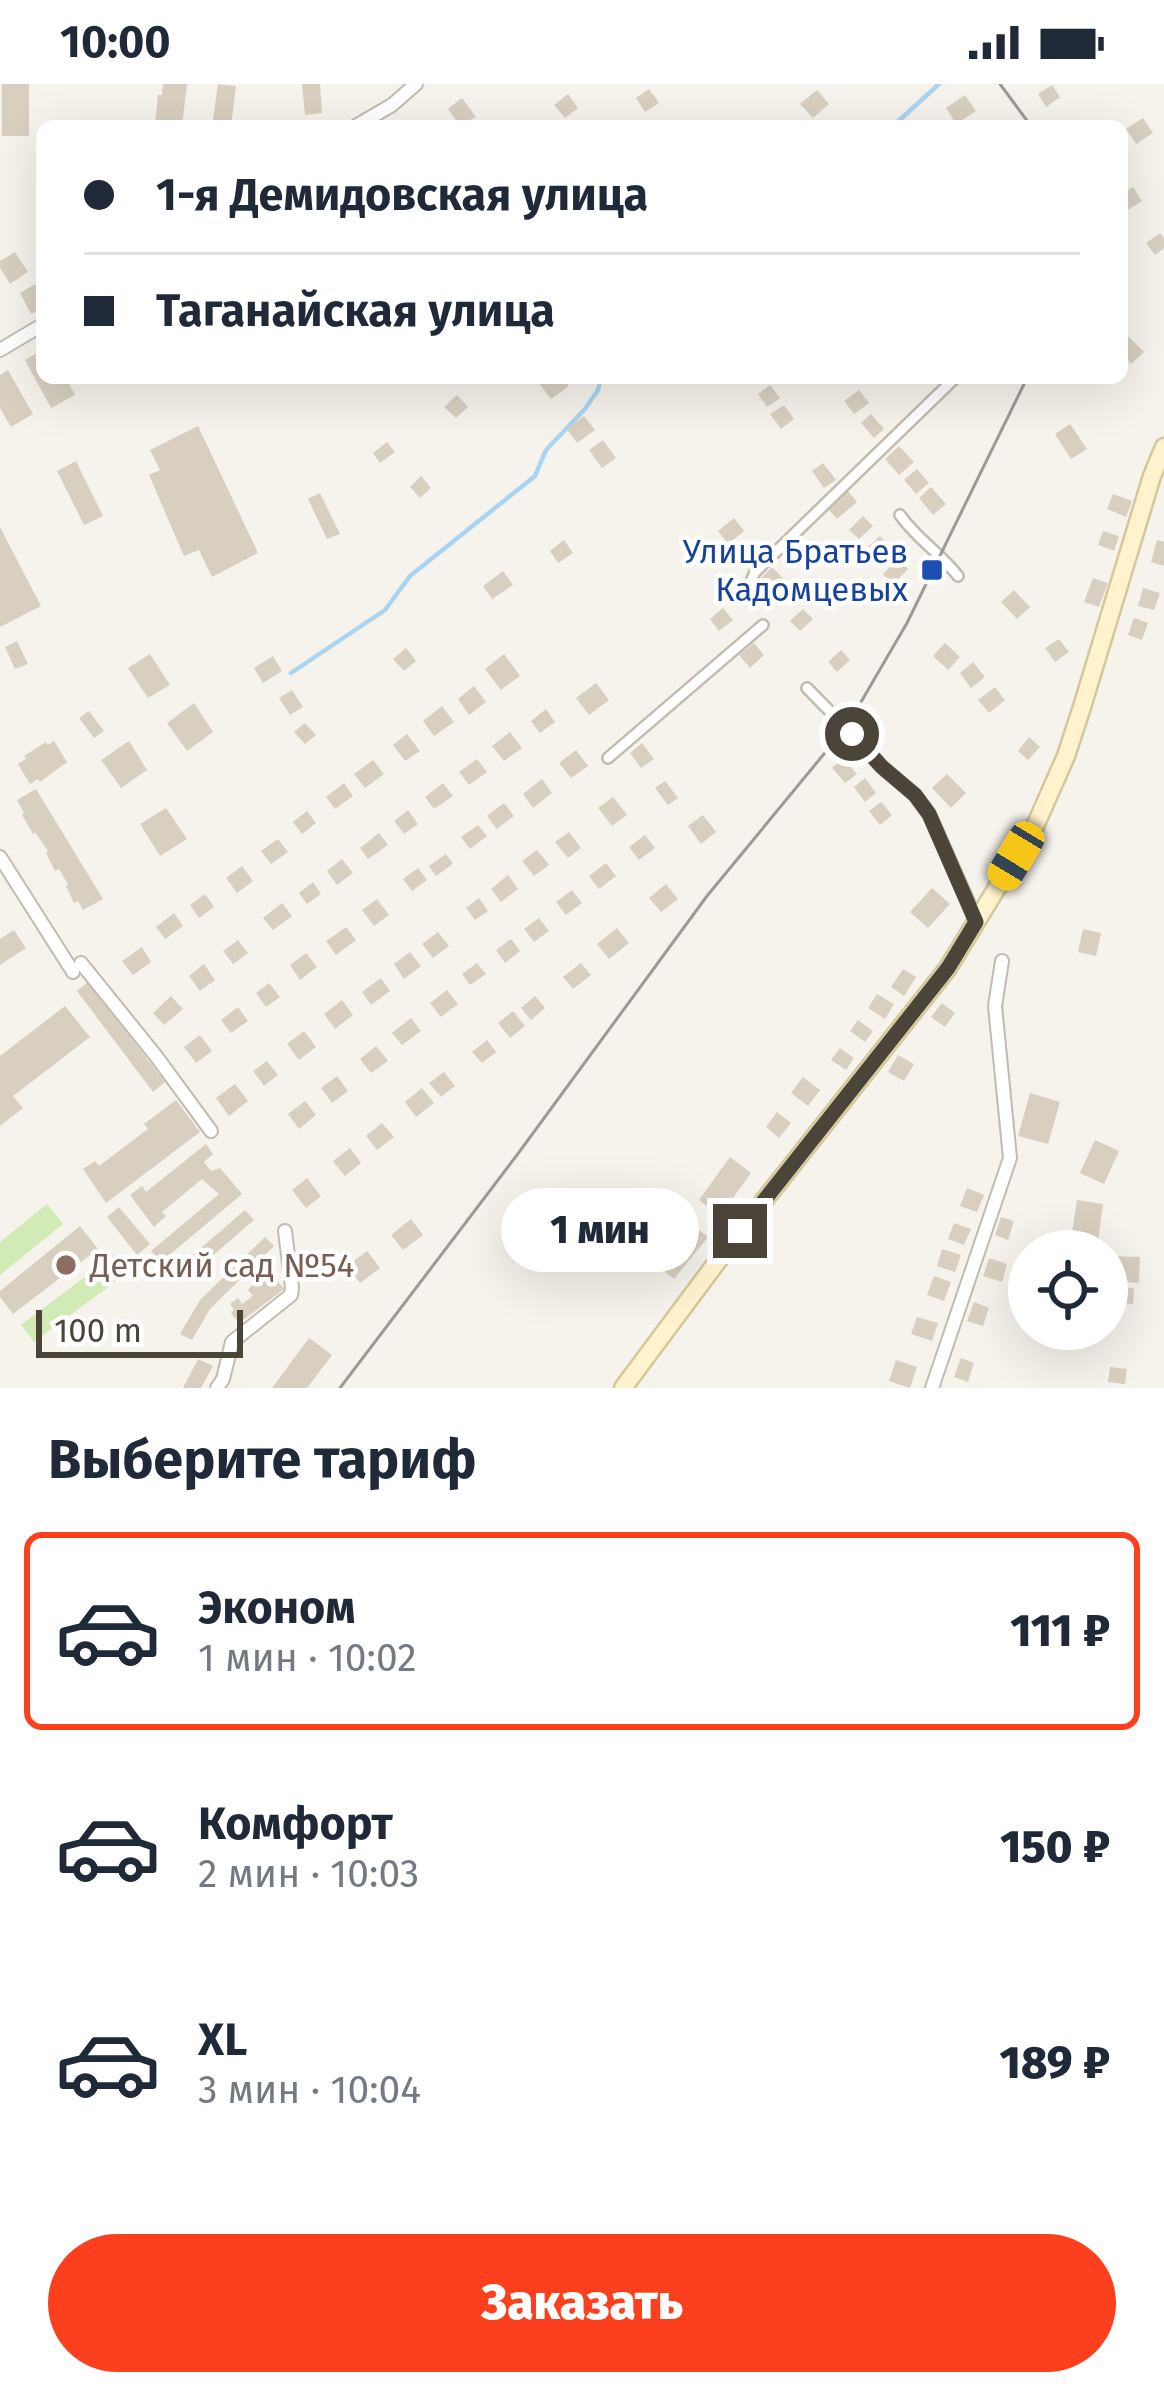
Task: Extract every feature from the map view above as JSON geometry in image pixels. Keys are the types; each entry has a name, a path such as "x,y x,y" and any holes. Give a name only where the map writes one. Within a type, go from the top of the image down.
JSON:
{"main road":[{"path":"623,1388 948,968 1036,824 1066,756 1164,447"}],"street":[{"path":"366,120 416,84"},
{"path":"0,350 36,329"},
{"path":"749,586 755,572 950,384"},
{"path":"900,515 914,535 940,553 958,576"},
{"path":"608,758 763,625"},
{"path":"807,688 929,814 976,922"},
{"path":"0,857 77,967 157,1056 211,1131"},
{"path":"932,1388 1010,1158 995,1006 1003,962"},
{"path":"218,1388 232,1342 291,1295 285,1231"}],"green space":[{"path":"47,1204 63,1224 0,1275 0,1242"},
{"path":"114,1255 127,1273 34,1342 21,1325"}],"building":[{"path":"2,84 29,84 29,136 2,136"},
{"path":"163,84 187,84 183,120 155,120 158,95 162,95"},
{"path":"218,84 236,86 232,120 213,120"},
{"path":"302,84 320,84 322,113 305,115"},
{"path":"1052,85 1060,97 1046,107 1038,94"},
{"path":"649,89 659,103 645,112 636,98"},
{"path":"817,90 829,104 813,118 800,104"},
{"path":"568,94 578,108 565,118 554,105"},
{"path":"965,95 976,111 954,120 946,108"},
{"path":"462,98 476,117 456,120 448,109"},
{"path":"1143,118 1153,133 1136,144 1128,128"},
{"path":"1133,187 1142,201 1128,210 1128,190"},
{"path":"1160,233 1164,248 1155,255 1146,243"},
{"path":"15,252 28,272 10,284 0,261"},
{"path":"36,284 36,311 31,314 20,293"},
{"path":"1128,336 1144,352 1131,364 1128,361"},
{"path":"36,354 36,380 25,360"},
{"path":"8,370 33,414 11,427 0,408 0,375"},
{"path":"38,384 69,384 75,395 51,408"},
{"path":"540,384 568,384 569,386 551,399"},
{"path":"770,385 780,398 767,407 758,394"},
{"path":"859,390 869,403 854,414 844,401"},
{"path":"457,395 468,407 456,418 444,407"},
{"path":"784,405 794,419 781,429 770,414"},
{"path":"871,414 884,429 874,438 861,423"},
{"path":"584,416 595,430 577,443 567,429"},
{"path":"1070,424 1087,449 1071,459 1055,434"},
{"path":"198,426 258,553 212,577 199,550 184,556 149,475 160,470 150,450"},
{"path":"603,440 616,458 602,468 589,450"},
{"path":"387,442 395,452 380,463 373,453"},
{"path":"899,446 914,462 899,475 885,459"},
{"path":"76,461 103,516 84,525 57,471"},
{"path":"823,463 836,480 824,488 812,471"},
{"path":"917,469 929,483 916,494 904,480"},
{"path":"421,476 431,488 420,498 410,487"},
{"path":"931,487 946,504 933,515 919,498"},
{"path":"848,491 857,502 837,519 827,508"},
{"path":"320,493 340,534 327,539 308,499"},
{"path":"1113,494 1132,501 1126,517 1107,509"},
{"path":"863,516 873,526 859,539 849,530"},
{"path":"734,518 744,531 728,544 718,531"},
{"path":"0,527 41,606 0,627"},
{"path":"1103,531 1119,536 1114,551 1098,545"},
{"path":"880,536 891,548 876,562 865,550"},
{"path":"564,540 573,553 558,563 550,551"},
{"path":"1157,540 1164,542 1164,566 1151,562"},
{"path":"898,559 908,569 893,584 883,574"},
{"path":"772,567 783,578 770,590 760,579"},
{"path":"503,571 513,585 492,599 483,586"},
{"path":"1093,578 1108,583 1099,607 1084,602"},
{"path":"1143,588 1160,593 1154,610 1138,606"},
{"path":"1014,590 1030,607 1017,619 1001,602"},
{"path":"723,608 733,620 719,631 710,619"},
{"path":"803,609 813,619 800,631 790,621"},
{"path":"1134,618 1148,623 1142,640 1128,635"},
{"path":"1059,639 1069,652 1055,662 1045,648"},
{"path":"17,641 28,664 15,669 5,647"},
{"path":"754,643 764,655 750,668 739,655"},
{"path":"945,643 960,657 948,670 933,656"},
{"path":"406,648 416,661 404,671 393,659"},
{"path":"841,650 850,660 837,672 828,662"},
{"path":"150,654 170,685 148,698 128,668"},
{"path":"504,654 520,676 501,690 485,669"},
{"path":"273,656 282,671 263,683 254,668"},
{"path":"973,662 985,677 971,688 960,673"},
{"path":"596,683 609,700 589,715 576,698"},
{"path":"474,686 486,702 469,715 458,699"},
{"path":"995,687 1005,700 989,713 978,700"},
{"path":"292,690 303,707 290,715 279,698"},
{"path":"194,703 213,732 187,751 167,723"},
{"path":"442,706 454,722 434,736 423,721"},
{"path":"546,709 555,722 540,733 531,721"},
{"path":"89,711 104,731 94,738 79,718"},
{"path":"305,723 316,735 305,744 294,732"},
{"path":"510,732 522,748 504,761 492,746"},
{"path":"407,734 420,751 405,761 393,745"},
{"path":"1029,737 1040,747 1028,760 1018,751"},
{"path":"54,741 67,762 30,784 18,764"},
{"path":"129,741 147,770 121,788 101,760"},
{"path":"642,743 654,759 641,768 630,753"},
{"path":"576,750 588,766 571,778 559,763"},
{"path":"843,758 857,774 845,783 832,768"},
{"path":"477,759 487,772 469,785 459,772"},
{"path":"373,760 384,774 365,788 354,774"},
{"path":"947,774 966,793 951,808 932,788"},
{"path":"865,778 876,793 865,802 854,787"},
{"path":"542,779 552,793 533,808 523,794"},
{"path":"665,781 678,798 668,805 655,788"},
{"path":"344,783 353,796 335,809 326,797"},
{"path":"443,783 453,796 434,809 425,797"},
{"path":"36,789 103,899 83,910 78,901 74,903 68,884 59,869 55,871 48,851 22,815 17,800"},
{"path":"613,797 627,815 612,826 598,808"},
{"path":"881,802 892,815 880,825 869,811"},
{"path":"504,803 514,816 497,829 487,816"},
{"path":"166,808 187,839 160,856 140,824"},
{"path":"408,810 418,824 404,834 394,821"},
{"path":"307,811 316,823 302,834 293,822"},
{"path":"703,815 716,832 701,844 688,826"},
{"path":"478,825 487,836 470,849 461,837"},
{"path":"569,832 581,848 568,858 555,842"},
{"path":"379,833 388,845 368,859 360,848"},
{"path":"645,835 655,848 639,860 629,847"},
{"path":"278,839 288,852 271,864 261,851"},
{"path":"537,850 549,865 534,876 522,861"},
{"path":"446,854 453,864 436,876 429,866"},
{"path":"342,859 353,873 337,885 327,871"},
{"path":"606,863 616,876 599,889 589,876"},
{"path":"242,866 253,881 237,893 226,878"},
{"path":"418,868 427,880 412,891 403,879"},
{"path":"508,875 518,889 501,902 491,889"},
{"path":"313,882 321,894 307,904 299,893"},
{"path":"666,884 678,899 661,912 649,898"},
{"path":"932,888 950,904 928,928 910,912"},
{"path":"572,890 582,903 566,915 556,902"},
{"path":"205,894 214,907 199,918 190,905"},
{"path":"479,898 488,911 475,920 466,908"},
{"path":"377,899 389,915 374,926 362,910"},
{"path":"282,903 292,916 273,930 263,918"},
{"path":"174,913 183,926 165,939 156,927"},
{"path":"539,918 549,931 534,942 524,929"},
{"path":"346,927 356,940 336,955 326,941"},
{"path":"617,928 629,943 609,959 597,944"},
{"path":"1083,929 1101,933 1096,956 1078,952"},
{"path":"14,930 26,948 0,965 0,939"},
{"path":"438,932 449,946 433,958 422,944"},
{"path":"511,939 520,951 505,963 496,950"},
{"path":"238,940 248,953 233,964 223,951"},
{"path":"142,947 151,962 133,975 122,961"},
{"path":"410,952 421,966 404,979 394,964"},
{"path":"306,953 317,967 300,980 290,965"},
{"path":"477,963 486,974 470,985 462,974"},
{"path":"581,963 591,975 573,989 563,977"},
{"path":"204,964 215,980 200,991 189,976"},
{"path":"903,969 916,977 904,996 891,987"},
{"path":"381,978 390,991 371,1005 362,992"},
{"path":"88,982 165,1082 153,1092 77,991"},
{"path":"269,983 280,997 266,1007 256,993"},
{"path":"447,990 458,1004 441,1017 430,1003"},
{"path":"877,994 894,1004 885,1019 868,1008"},
{"path":"171,996 183,1009 164,1025 153,1013"},
{"path":"535,996 545,1008 531,1020 521,1008"},
{"path":"342,1000 353,1015 335,1029 324,1014"},
{"path":"942,1003 955,1013 945,1027 931,1017"},
{"path":"65,1006 90,1037 13,1096 23,1108 0,1126 0,1056"},
{"path":"238,1007 248,1021 231,1033 221,1020"},
{"path":"513,1011 525,1026 510,1038 498,1023"},
{"path":"411,1018 421,1031 402,1045 392,1033"},
{"path":"858,1020 873,1031 865,1042 850,1031"},
{"path":"304,1031 316,1047 299,1060 287,1044"},
{"path":"200,1035 212,1051 196,1063 184,1047"},
{"path":"487,1040 496,1052 482,1063 472,1052"},
{"path":"376,1046 388,1061 371,1073 360,1059"},
{"path":"840,1048 854,1058 846,1070 831,1060"},
{"path":"898,1055 914,1064 904,1081 888,1072"},
{"path":"267,1061 278,1075 264,1086 253,1071"},
{"path":"444,1072 455,1086 441,1097 429,1083"},
{"path":"337,1076 348,1091 332,1103 321,1088"},
{"path":"803,1077 820,1090 808,1106 791,1093"},
{"path":"235,1084 248,1101 229,1116 216,1098"},
{"path":"422,1088 434,1103 416,1117 405,1102"},
{"path":"1030,1093 1060,1102 1048,1144 1018,1136"},
{"path":"176,1100 200,1132 106,1203 83,1169 95,1161 99,1166 148,1129 144,1124"},
{"path":"305,1101 316,1115 299,1129 288,1114"},
{"path":"777,1112 791,1123 779,1138 766,1127"},
{"path":"382,1123 394,1137 377,1150 366,1136"},
{"path":"1095,1140 1119,1151 1104,1184 1080,1173"},
{"path":"206,1144 213,1154 204,1162 211,1171 220,1168 242,1194 161,1262 151,1251 219,1194 202,1179 162,1212 166,1216 154,1227 130,1195 142,1186 146,1192"},
{"path":"350,1148 361,1163 345,1176 333,1161"},
{"path":"730,1157 751,1173 720,1216 699,1200"},
{"path":"307,1178 321,1196 306,1208 292,1190"},
{"path":"967,1188 984,1195 977,1212 960,1206"},
{"path":"1077,1200 1103,1204 1100,1230 1072,1230"},
{"path":"119,1207 150,1244 137,1255 107,1217"},
{"path":"245,1210 254,1220 189,1276 180,1266"},
{"path":"1001,1217 1014,1221 1008,1240 995,1235"},
{"path":"411,1219 423,1235 403,1250 391,1235"},
{"path":"688,1221 708,1237 674,1279 654,1263"},
{"path":"954,1223 971,1229 964,1245 948,1239"},
{"path":"80,1226 98,1249 13,1314 0,1291"},
{"path":"265,1237 274,1246 210,1309 192,1340 180,1334 200,1300"},
{"path":"942,1249 961,1255 955,1272 937,1266"},
{"path":"367,1251 380,1268 360,1283 347,1266"},
{"path":"1128,1257 1140,1257 1139,1283 1128,1282"},
{"path":"989,1258 1007,1264 1002,1282 983,1276"},
{"path":"265,1272 284,1289 239,1323 230,1304 238,1298 242,1304 253,1296 248,1290"},
{"path":"934,1276 951,1282 944,1301 927,1295"},
{"path":"974,1302 989,1308 983,1326 967,1321"},
{"path":"917,1317 938,1323 932,1341 911,1334"},
{"path":"309,1338 332,1355 307,1388 272,1388"},
{"path":"961,1358 974,1363 968,1382 954,1377"},
{"path":"198,1359 213,1366 201,1388 183,1388"},
{"path":"896,1360 917,1367 910,1388 889,1381"},
{"path":"1110,1367 1127,1369 1125,1384 1108,1382"}],"waterway":[{"path":"900,120 939,84"},
{"path":"291,673 385,610 410,576 535,476 546,450 585,409 600,384"}],"tram line":[{"path":"1000,84 1027,120"},
{"path":"340,1388 707,896 847,726 907,623 1024,384"}],"place":[{"name":"Улица Братьев Кадомцевых","path":"932,570"},
{"name":"Детский сад №54","path":"66,1265"}],"route":[{"path":"740,1231 948,968 976,922 929,814 852,734"}]}
